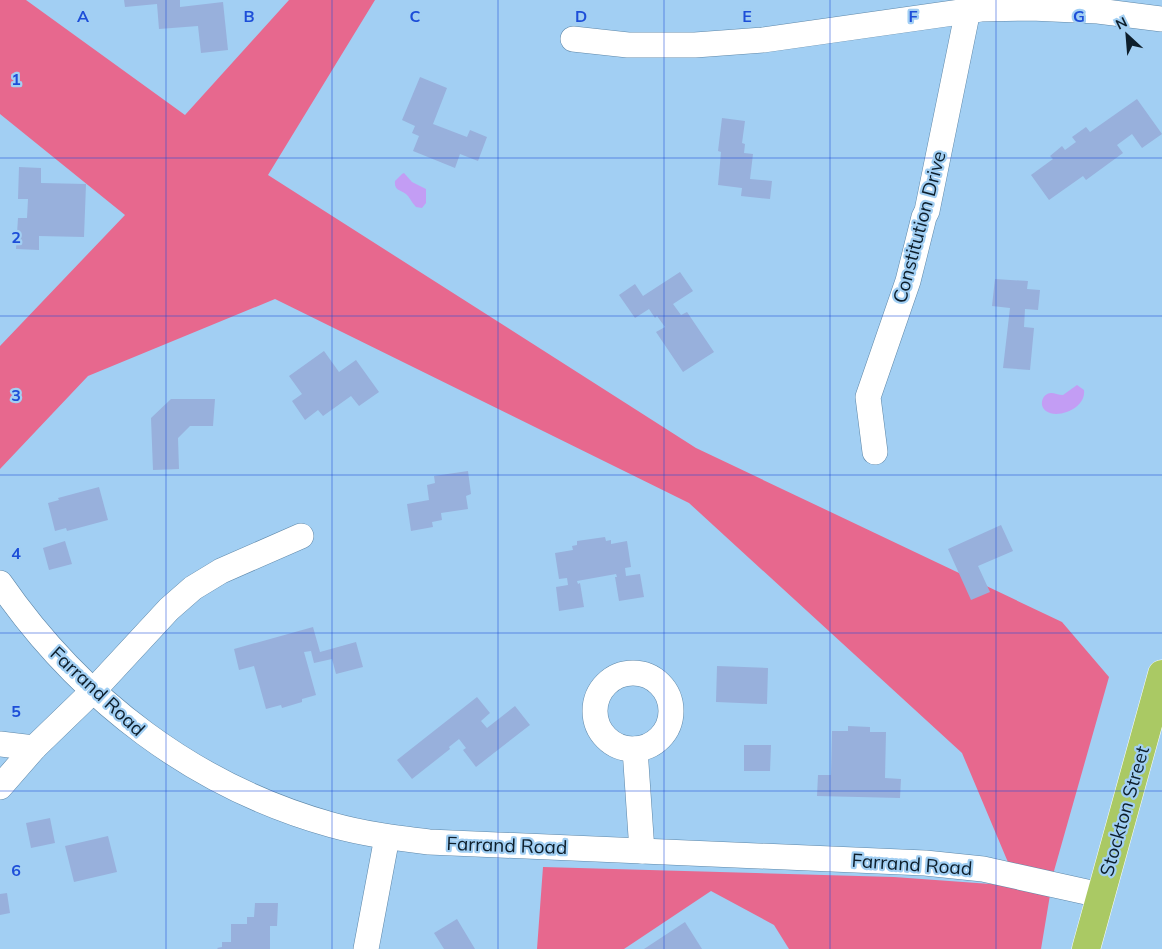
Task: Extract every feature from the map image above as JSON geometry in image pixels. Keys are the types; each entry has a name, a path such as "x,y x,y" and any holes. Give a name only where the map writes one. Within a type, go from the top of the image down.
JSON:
{"highway":[{"name":"Stockton Street","path":"1086,949 1162,674"}],"street":[{"path":"573,39 628,45 695,45 763,40 970,5 1098,11 1162,19"},
{"name":"Constitution Drive","path":"875,452 868,397 908,281 927,211 970,5"},
{"path":"0,787 34,748 93,691 169,609 193,588 221,571 301,536"},
{"name":"Farrand Road","path":"0,583 48,644 93,691 151,739 191,766 243,793 287,811 333,825 387,837 429,842 925,863 982,869 1100,894"},
{"path":"0,744 34,748"},
{"path":"635,749 642,851"},
{"path":"366,949 387,837"}],"shaded area":[{"path":"0,0 26,0 185,115 289,0 375,0 268,175 696,448 1062,622 1109,677 1054,871 1041,949 789,949 774,925 711,891 624,949 537,949 543,867 894,877 1018,886 962,753 689,503 275,299 88,376 0,469 0,346 125,215 0,114"},
{"path":"404,173 412,182 426,189 426,203 422,208 416,207 406,194 397,189 395,181"},
{"path":"1077,385 1084,390 1084,395 1080,404 1076,407 1069,411 1053,414 1046,411 1042,406 1042,400 1046,395 1051,393 1063,395"}],"building":[{"path":"124,0 180,0 180,7 223,2 228,50 201,53 198,26 159,29 157,4 125,7"},
{"path":"420,77 447,88 433,124 467,137 470,130 487,137 478,161 460,154 455,168 413,151 419,136 412,133 415,126 402,120"},
{"path":"1137,99 1162,134 1142,148 1132,134 1117,145 1123,153 1086,180 1083,176 1049,200 1031,175 1053,159 1050,156 1062,146 1065,150 1076,142 1072,137 1086,127 1090,132"},
{"path":"722,118 745,121 742,143 745,144 744,153 753,154 750,179 772,181 770,199 741,196 742,188 718,185 721,152 718,151"},
{"path":"19,167 41,168 41,183 86,184 84,237 39,236 39,250 16,249 18,218 27,218 28,199 18,199"},
{"path":"680,272 693,291 673,304 681,315 687,312 714,352 683,372 656,332 665,327 657,316 655,318 649,309 635,318 619,295 635,284 643,296"},
{"path":"995,279 1028,281 1027,289 1040,290 1038,310 1025,309 1024,327 1034,328 1030,370 1003,368 1010,308 992,306"},
{"path":"324,351 339,372 356,360 379,392 359,406 351,396 323,416 318,410 305,420 292,401 302,394 289,376"},
{"path":"171,399 215,399 213,426 190,426 178,438 179,469 153,470 151,418"},
{"path":"468,471 471,494 466,496 468,509 441,513 442,520 432,522 433,527 411,531 407,504 429,500 427,485 435,483 434,476"},
{"path":"99,487 108,520 67,531 66,528 55,531 48,503 59,500 58,498"},
{"path":"1001,525 1013,551 978,566 990,592 971,600 948,549"},
{"path":"605,537 606,541 611,540 611,544 627,541 631,567 625,568 626,576 640,574 644,597 619,601 616,574 577,581 578,584 580,583 584,607 559,611 556,587 568,585 567,578 559,579 555,553 573,550 572,546 577,545 577,541"},
{"path":"65,541 72,564 49,570 43,548"},
{"path":"313,627 320,652 356,642 363,667 336,674 332,659 314,663 311,651 304,652 316,695 302,699 302,702 282,708 281,705 266,709 254,666 239,670 234,649"},
{"path":"717,666 768,668 767,704 716,702"},
{"path":"477,697 490,713 481,721 487,728 515,706 530,725 476,767 463,750 466,748 459,739 449,747 450,749 412,779 397,760"},
{"path":"848,726 870,727 870,732 886,732 885,778 901,779 900,798 817,796 818,775 831,775 832,731 848,731"},
{"path":"744,745 771,745 770,771 744,771"},
{"path":"50,818 55,843 31,848 26,823"},
{"path":"108,836 117,872 74,882 65,846"},
{"path":"7,893 10,913 0,915 0,894"},
{"path":"255,903 278,903 277,926 270,926 270,949 218,949 222,947 222,942 231,942 231,924 247,924 247,917 254,917"},
{"path":"457,919 475,949 444,949 434,933"},
{"path":"685,922 702,949 644,949"}]}
